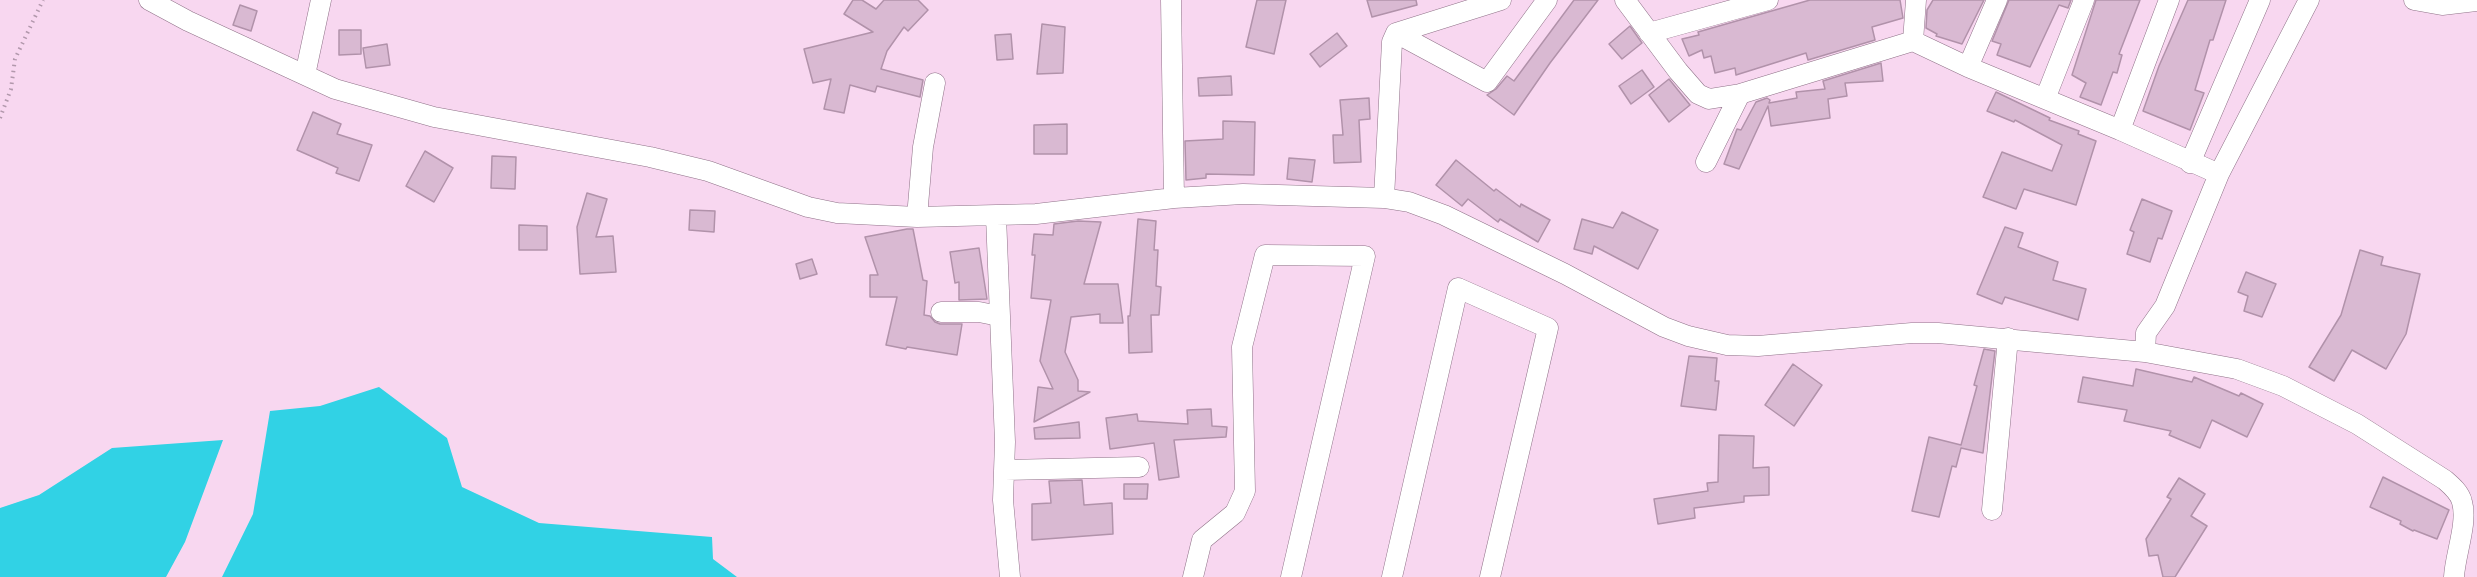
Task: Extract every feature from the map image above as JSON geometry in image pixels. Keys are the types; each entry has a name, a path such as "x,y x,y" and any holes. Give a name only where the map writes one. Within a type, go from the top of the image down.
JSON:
{"street":[{"path":"149,0 188,21 335,89 434,117 650,157 708,171 808,207 837,213 917,218 996,216 1036,214 1174,198 1243,194 1384,198 1409,202 1444,215 1564,274 1664,327 1727,345 1758,346 1930,333 2008,338 2145,352 2236,369 2283,386 2357,423 2445,480 2457,491 2463,502 2454,577"},
{"path":"305,75 321,0"},
{"path":"1170,0 1174,198"},
{"path":"1384,198 1392,42 1396,33 1501,0"},
{"path":"1396,33 1486,82 1547,0"},
{"path":"1625,0 1698,94 1709,99 1740,93 1913,41 1968,68 2120,130 2219,174"},
{"path":"1649,33 1768,0"},
{"path":"1913,41 1916,0"},
{"path":"1968,68 1997,0"},
{"path":"2045,99 2084,0"},
{"path":"2120,130 2169,0"},
{"path":"2190,163 2260,0"},
{"path":"2145,352 2145,333 2165,306 2219,174 2309,0"},
{"path":"2414,0 2442,5 2477,1"},
{"path":"917,218 923,147 935,83"},
{"path":"1706,162 1740,93"},
{"path":"996,216 1004,406 1003,500 1010,577"},
{"path":"1193,577 1202,540 1235,513 1245,491 1242,346 1265,255 1365,256 1291,577"},
{"path":"1392,577 1458,288 1548,328 1490,577"},
{"path":"941,312 979,312 999,316"},
{"path":"1992,510 2008,338"},
{"path":"1005,470 1139,467"}],"path":[{"path":"0,118 11,89 15,59 43,0"}],"water":[{"path":"379,387 447,438 462,487 539,523 712,537 713,559 737,577 222,577 253,514 270,411 320,406"},
{"path":"223,440 185,542 166,577 0,577 0,508 39,495 112,448"}],"building":[{"path":"853,0 862,0 876,9 884,0 918,0 928,10 908,31 904,27 887,51 881,69 923,80 920,97 877,86 875,92 850,85 844,113 824,109 831,79 813,83 804,49 873,32 844,14"},
{"path":"1257,0 1286,0 1274,54 1246,47"},
{"path":"1367,0 1416,0 1417,5 1372,17"},
{"path":"1574,0 1598,0 1514,115 1487,95 1496,89 1507,76 1514,81"},
{"path":"1810,0 1900,0 1903,18 1872,27 1875,40 1808,60 1806,53 1736,75 1735,68 1715,73 1711,56 1704,58 1702,50 1689,56 1682,39 1699,35 1698,32"},
{"path":"1933,0 1984,0 1962,44 1936,36 1937,34 1926,28 1927,10"},
{"path":"2009,0 2071,0 2068,8 2059,5 2030,67 1997,55 2001,44 1992,41"},
{"path":"2096,0 2140,0 2119,54 2122,55 2117,73 2113,72 2101,105 2080,97 2086,83 2072,75"},
{"path":"2188,0 2226,0 2213,40 2210,40 2195,90 2204,93 2190,130 2143,111 2159,66"},
{"path":"240,5 257,11 251,31 233,25"},
{"path":"1042,24 1065,27 1063,73 1037,74"},
{"path":"1630,26 1642,43 1622,59 1609,44"},
{"path":"339,30 361,30 361,54 339,55"},
{"path":"1337,33 1347,46 1320,67 1310,54"},
{"path":"1011,34 1013,59 997,60 995,35"},
{"path":"387,44 390,65 366,68 363,48"},
{"path":"1881,63 1883,81 1845,83 1847,96 1828,99 1830,118 1771,126 1768,106 1739,169 1724,164 1737,129 1741,130 1756,102 1767,98 1770,100 1769,103 1797,98 1796,92 1825,89 1823,81"},
{"path":"1642,70 1654,87 1631,104 1619,86"},
{"path":"1231,76 1232,95 1199,96 1198,78"},
{"path":"1669,79 1690,105 1669,122 1649,95"},
{"path":"1996,92 2050,118 2049,120 2079,131 2078,134 2096,141 2076,205 2024,189 2016,209 1983,197 2002,152 2052,171 2062,145 2015,120 2014,122 1987,111"},
{"path":"1369,98 1370,119 1359,120 1361,162 1334,163 1333,135 1343,135 1340,100"},
{"path":"313,112 341,124 337,134 372,145 359,181 336,173 338,168 297,150"},
{"path":"1223,121 1255,122 1254,175 1206,174 1206,178 1186,180 1185,141 1223,139"},
{"path":"1067,124 1067,154 1034,154 1034,125"},
{"path":"425,151 453,168 434,202 406,186"},
{"path":"492,156 516,157 515,189 491,188"},
{"path":"1289,158 1315,160 1312,182 1287,179"},
{"path":"1456,160 1494,191 1496,189 1520,207 1521,204 1550,220 1538,242 1500,219 1498,222 1468,199 1462,206 1436,185"},
{"path":"587,193 607,199 596,237 613,236 616,272 580,274 577,227"},
{"path":"2142,199 2172,211 2162,239 2158,238 2150,262 2127,254 2134,232 2130,230"},
{"path":"690,210 715,211 714,232 689,230"},
{"path":"1622,212 1658,230 1638,269 1594,246 1592,254 1574,249 1582,219 1613,228"},
{"path":"1138,219 1156,221 1154,250 1158,250 1156,286 1161,287 1159,315 1151,315 1152,352 1129,353 1128,316 1130,316"},
{"path":"1078,221 1101,222 1084,284 1118,284 1123,323 1100,323 1100,314 1071,317 1065,352 1078,380 1078,391 1090,392 1034,422 1038,387 1053,389 1040,361 1051,300 1031,298 1035,255 1032,255 1034,234 1053,235 1054,224"},
{"path":"519,225 547,226 547,250 519,250"},
{"path":"2005,227 2023,233 2018,247 2058,262 2053,280 2086,289 2078,320 2005,297 2002,304 1977,294"},
{"path":"913,229 923,280 927,281 924,315 930,316 940,324 962,324 957,355 886,345 897,297 870,297 870,275 878,275 865,237"},
{"path":"979,248 987,299 959,300 959,282 955,283 950,252"},
{"path":"2360,250 2383,257 2381,265 2420,274 2406,334 2386,369 2352,350 2334,381 2309,367 2341,315"},
{"path":"812,259 817,274 800,279 796,264"},
{"path":"2246,272 2276,284 2262,317 2244,311 2248,296 2238,292"},
{"path":"1984,349 1995,351 1983,453 1961,448 1956,467 1952,466 1939,517 1912,511 1929,437 1961,445 1977,386 1974,385"},
{"path":"1689,356 1717,358 1715,381 1719,381 1716,410 1681,406"},
{"path":"1793,364 1822,385 1794,426 1765,405"},
{"path":"2136,369 2192,382 2194,377 2239,396 2241,393 2263,404 2247,437 2212,420 2200,448 2169,435 2171,431 2124,421 2127,410 2078,402 2083,377 2133,386"},
{"path":"1211,409 1212,426 1227,427 1226,437 1174,440 1179,477 1159,480 1154,443 1110,449 1106,418 1137,414 1138,421 1188,424 1187,410"},
{"path":"1079,422 1080,438 1035,439 1034,428"},
{"path":"1719,435 1754,436 1753,468 1769,467 1769,495 1744,496 1744,502 1694,508 1695,518 1658,524 1654,499 1708,491 1707,483 1718,482"},
{"path":"2383,477 2449,510 2437,539 2413,531 2400,524 2401,521 2370,507"},
{"path":"2179,478 2205,494 2191,516 2207,526 2175,577 2163,577 2158,555 2149,556 2146,539 2171,499 2167,497"},
{"path":"1082,480 1084,505 1112,503 1113,534 1032,540 1032,504 1051,503 1049,481"},
{"path":"1124,484 1148,484 1147,499 1124,499"}]}
